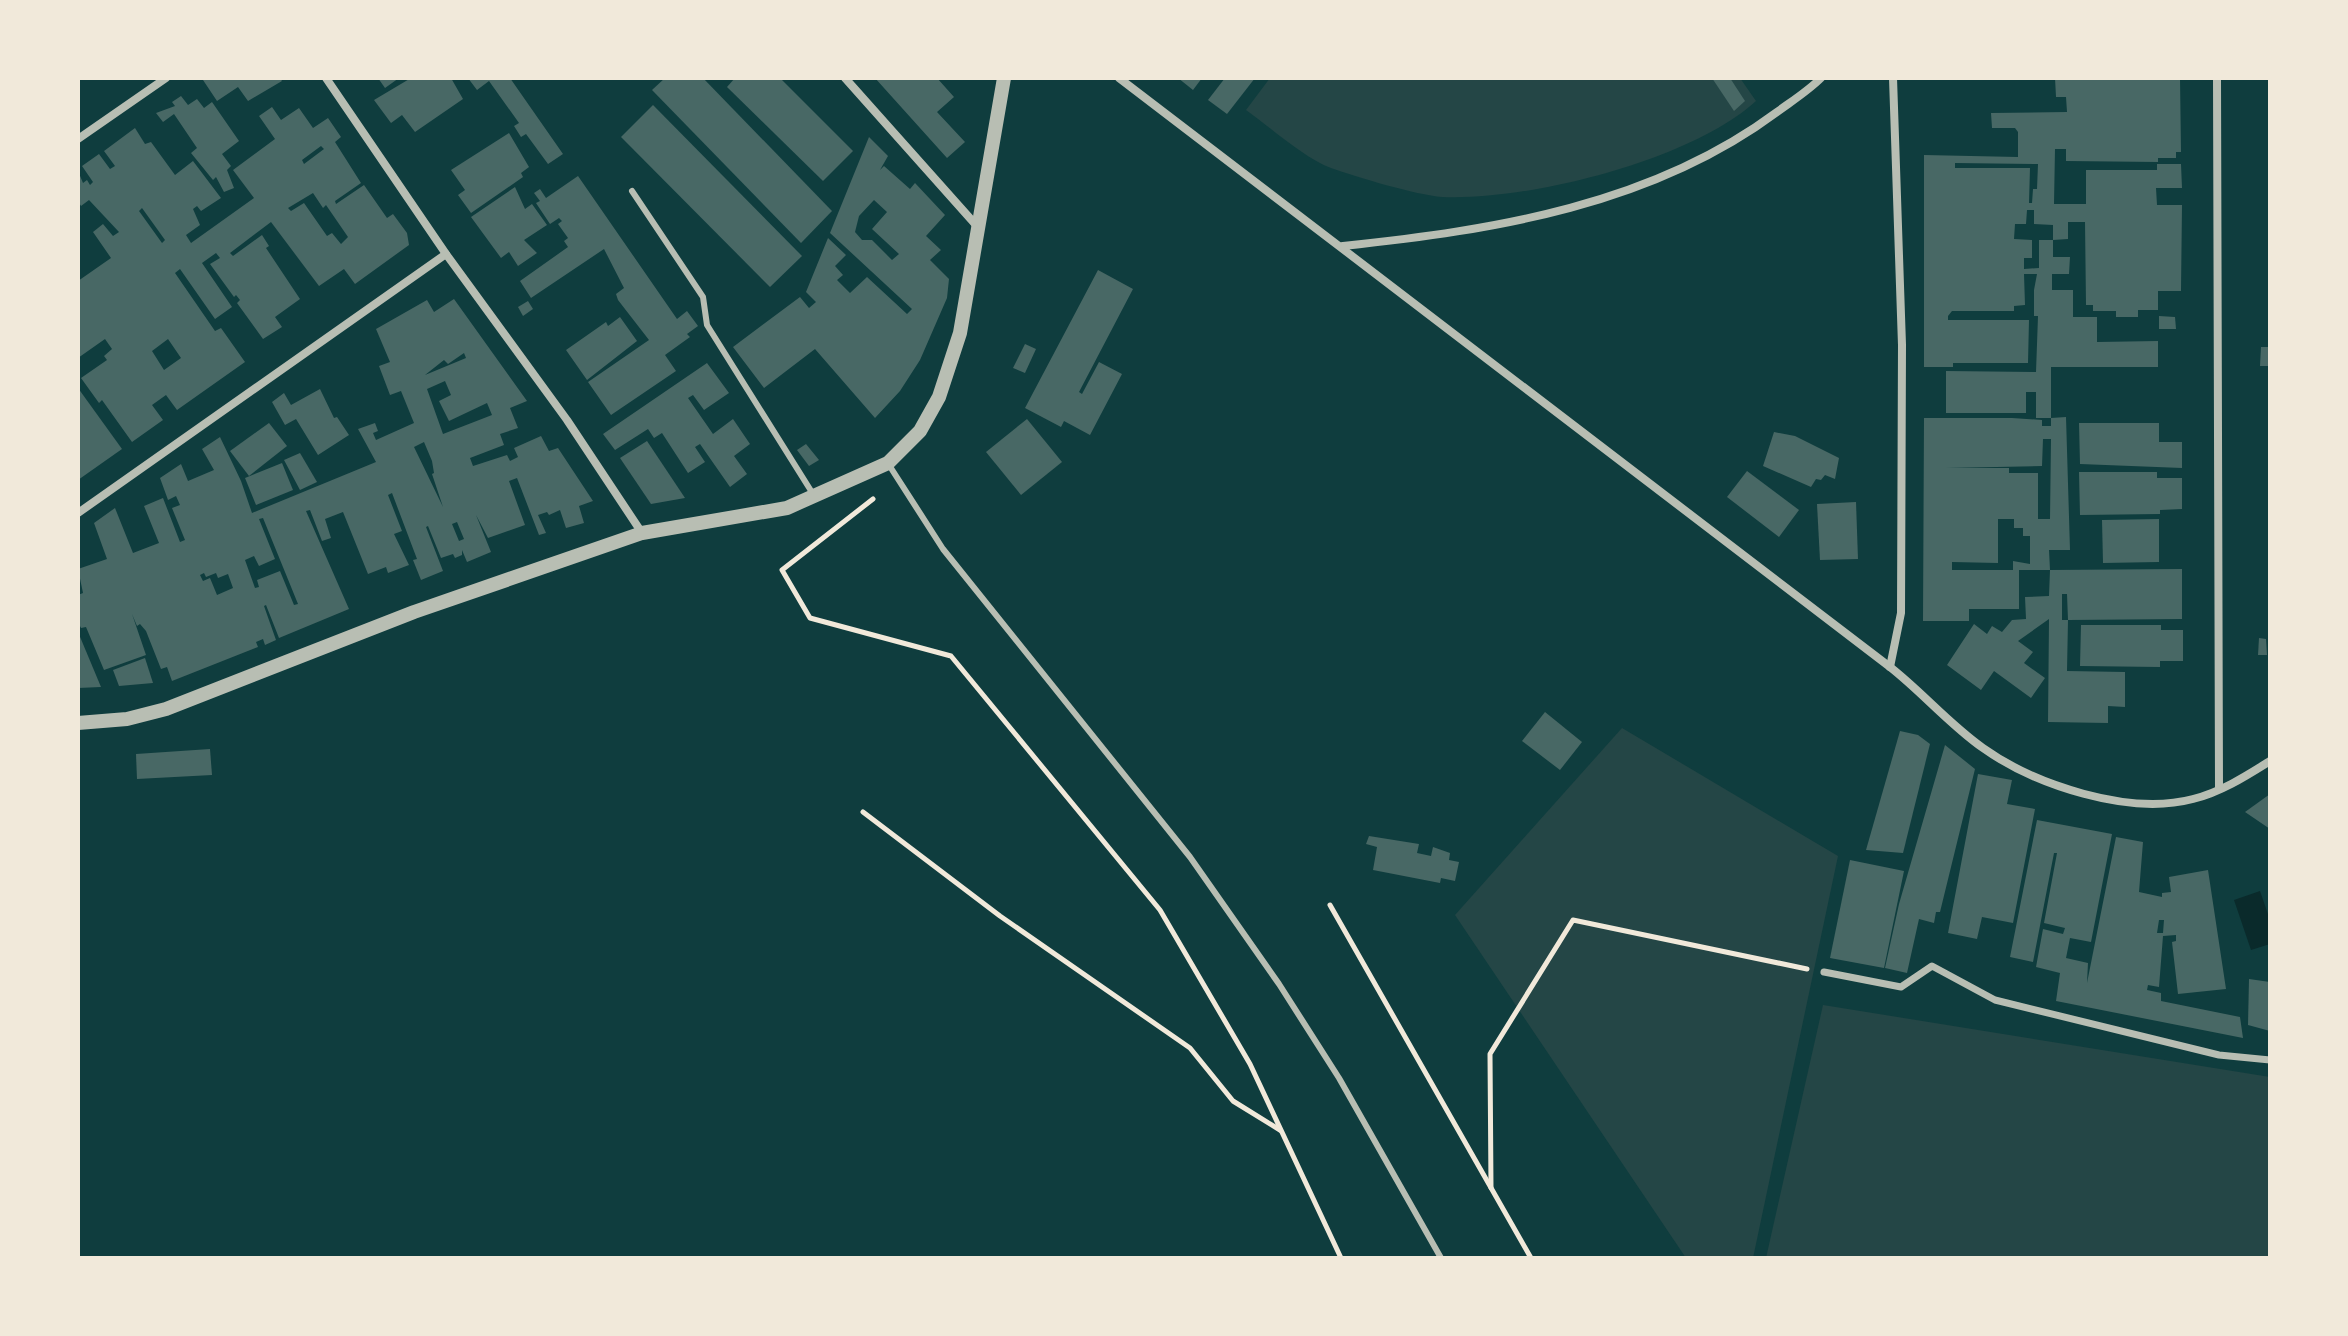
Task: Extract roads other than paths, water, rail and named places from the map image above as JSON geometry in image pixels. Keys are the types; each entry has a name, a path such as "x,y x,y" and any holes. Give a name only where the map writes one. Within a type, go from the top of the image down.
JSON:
{"street":[{"path":"78,139 166,78"},
{"path":"326,78 446,254 567,420 642,533"},
{"path":"845,78 976,225"},
{"path":"78,723 127,719 166,709 414,612 642,533 787,508 888,463 920,431 939,397 960,333 976,225 1004,78"},
{"path":"1119,78 1343,246 1890,667 1981,747 2022,773 2059,787 2137,802 2166,803 2192,799 2219,789 2270,761"},
{"path":"1343,246 1443,236 1543,217 1665,177 1741,138 1821,78"},
{"path":"1890,667 1901,613 1902,345 1893,78"},
{"path":"2217,78 2219,789"},
{"path":"78,513 446,254"},
{"path":"1824,972 1901,987 1932,966 1995,1000 2219,1055 2270,1060"}],"lane":[{"path":"632,191 703,297 707,325 815,497"},
{"path":"888,463 943,549 1190,857 1279,984 1339,1078 1441,1258"}]}
